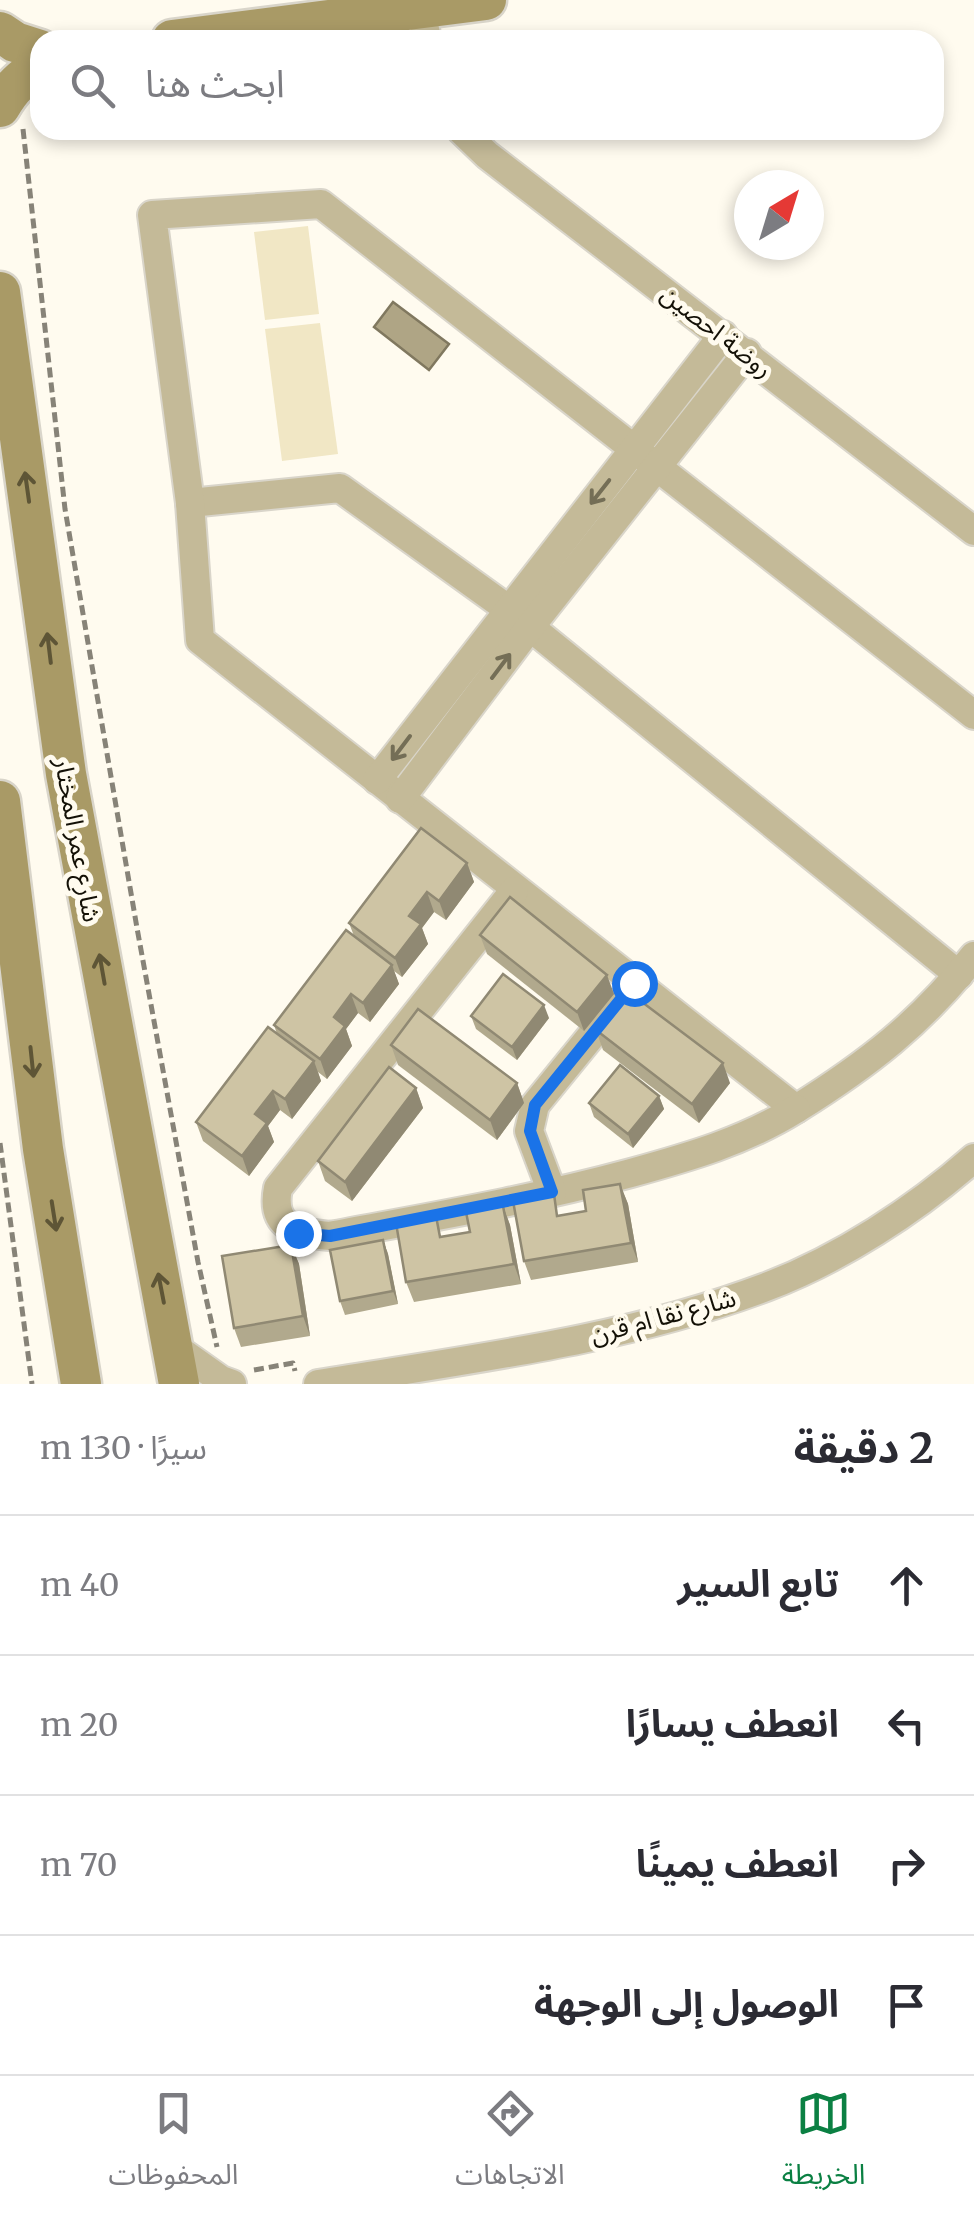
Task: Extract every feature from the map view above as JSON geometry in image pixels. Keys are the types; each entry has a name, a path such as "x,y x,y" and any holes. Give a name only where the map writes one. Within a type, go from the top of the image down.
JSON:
{"main road":[{"path":"330,30 424,24 486,0"},
{"path":"0,32 15,42 26,75"},
{"name":"شارع عمر المختار","path":"0,292 66,774 176,1365"},
{"path":"0,802 40,1133 81,1384"},
{"path":"64,1384 65,1284"}],"street":[{"name":"روضة احصين","path":"471,140 974,531"},
{"path":"796,1109 200,640 190,503 152,215 321,204 974,715"},
{"path":"400,800 635,446 723,335"},
{"path":"377,780 658,465 747,353"},
{"path":"190,503 340,488 519,618 966,965 922,1018 845,1078 766,1128 690,1157 552,1192 330,1236 298,1233 281,1219 275,1205 278,1188 514,890"},
{"path":"552,1192 530,1131 535,1105 634,983"},
{"name":"شارع نقا ام قرن","path":"318,1384 540,1348 662,1320 768,1286 838,1252 895,1217 974,1158"},
{"path":"176,1365 221,1380 234,1370"}],"path":[{"path":"26,75 21,115 66,509 136,928 198,1262 218,1350 234,1370 294,1363 298,1384"},
{"path":"0,1144 32,1384"}],"shaded area":[{"path":"308,226 319,314 265,320 254,232"},
{"path":"393,302 449,344 429,370 374,327"},
{"path":"320,323 338,454 282,461 265,329"}],"building":[{"path":"421,828 467,863 439,901 427,892 409,916 421,924 395,958 349,923"},
{"path":"510,897 607,975 577,1012 480,935"},
{"path":"346,930 392,965 363,1003 351,994 334,1017 345,1026 320,1059 274,1025"},
{"path":"503,974 544,1005 512,1047 471,1016"},
{"path":"626,990 723,1063 692,1104 596,1030"},
{"path":"418,1009 517,1083 490,1120 391,1045"},
{"path":"268,1027 314,1061 285,1099 273,1091 255,1114 267,1123 242,1156 196,1122"},
{"path":"620,1065 659,1096 628,1134 589,1103"},
{"path":"389,1067 416,1088 345,1182 318,1161"},
{"path":"620,1184 631,1243 524,1261 513,1201 554,1194 557,1216 586,1211 583,1190"},
{"path":"503,1206 514,1264 406,1282 396,1223 436,1216 440,1237 470,1232 466,1212"},
{"path":"383,1240 393,1291 340,1301 330,1250"},
{"path":"291,1245 303,1316 234,1328 222,1256"}],"route":[{"path":"298,1233 330,1236 552,1192 530,1131 535,1105 634,983"}]}
